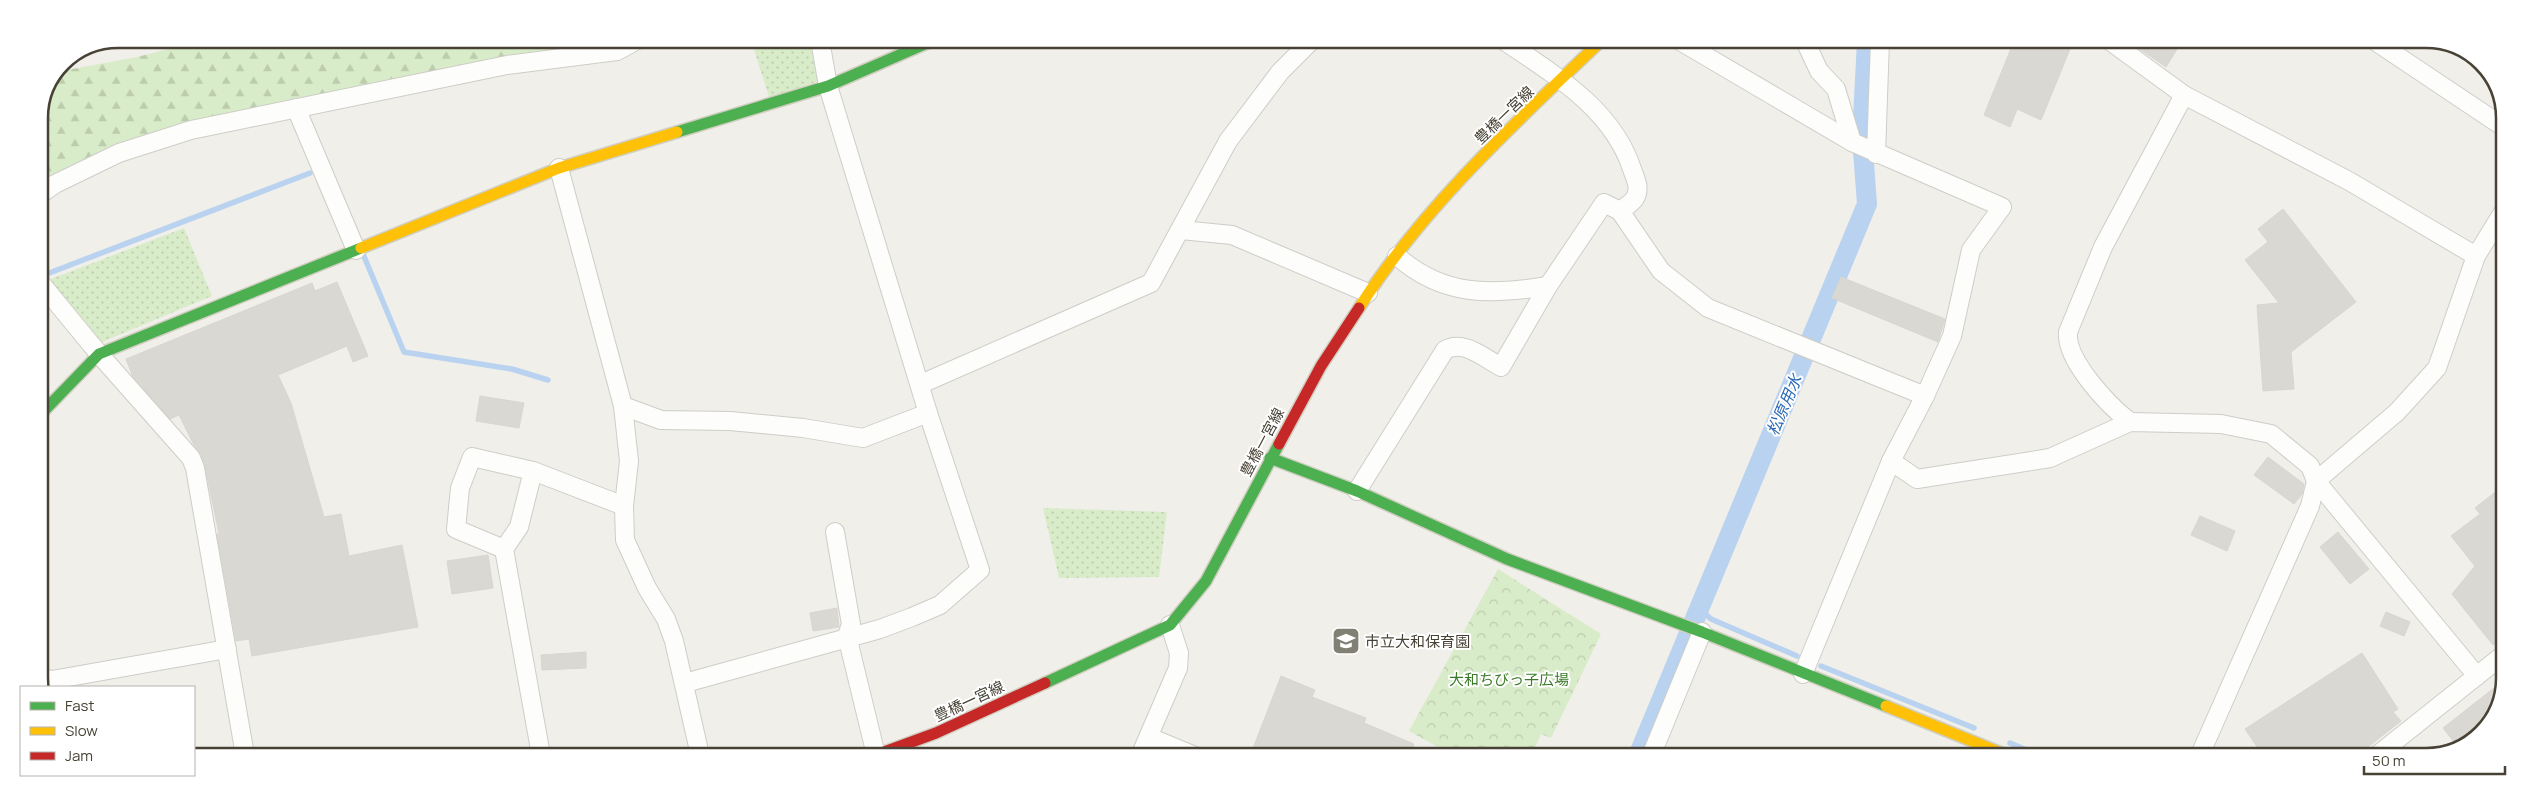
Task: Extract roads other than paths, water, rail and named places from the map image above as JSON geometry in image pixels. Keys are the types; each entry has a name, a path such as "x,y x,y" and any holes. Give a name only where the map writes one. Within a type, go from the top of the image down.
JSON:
{"street":[{"path":"48,188 119,153 191,130 506,64 617,51 622,48"},
{"path":"685,684 847,636 880,629 940,605 980,570 928,413 921,384 828,86 821,48"},
{"path":"48,407 99,354 559,168 828,86 916,48"},
{"path":"921,384 1151,283 1228,142 1280,72 1304,48"},
{"path":"1516,48 1562,80 1603,118 1625,148 1638,188 1634,198 1620,211"},
{"name":"豊橋一宮線","path":"895,748 936,733 1170,625 1206,581 1270,458 1321,366 1368,292 1436,207 1489,148 1593,48"},
{"path":"1692,48 1876,154 2002,207 1972,250 1952,336 1925,396 1891,461 1803,674"},
{"path":"1808,48 1819,71 1836,89 1853,142"},
{"path":"1876,154 1880,48"},
{"path":"2120,48 2184,95 2349,182 2476,256"},
{"path":"2385,48 2496,122"},
{"path":"2130,422 2096,391 2070,350 2067,341 2068,332 2103,248 2184,95"},
{"path":"296,108 356,250"},
{"path":"559,168 623,406 629,461 624,506 625,540 647,588 666,619 685,684 699,748"},
{"path":"1357,491 1444,350 1453,345 1462,346 1501,367 1548,286 1604,203 1620,211 1661,271 1708,308 1925,396"},
{"path":"2203,748 2310,506 2316,481 2397,412 2436,368 2476,256 2496,224"},
{"path":"1181,230 1232,235 1368,292"},
{"path":"1397,256 1412,270 1440,284 1472,291 1503,293 1548,286"},
{"path":"48,292 99,354 191,458 195,468 244,748"},
{"path":"623,406 661,420 730,421 803,428 864,438 928,413"},
{"path":"1891,461 1917,479 2050,458 2130,422 2221,424 2272,434 2310,466 2316,481 2477,676"},
{"path":"504,549 456,529 460,488 472,457 533,471 624,506"},
{"path":"1270,458 1357,491 1506,559 1702,632 1988,748"},
{"path":"533,471 518,527 504,549 540,748"},
{"path":"835,532 851,624 847,636 874,748"},
{"path":"1144,748 1178,668 1179,653 1170,625"},
{"path":"1654,748 1702,632"},
{"path":"48,679 52,680 227,648"},
{"path":"2387,748 2496,661"},
{"path":"1149,737 1176,748"}],"waterway":[{"name":"松原用水","path":"1641,748 1867,204 1862,137 1867,48"},
{"path":"48,273 310,173"},
{"path":"363,254 404,352 512,369 548,380"},
{"path":"1698,607 1711,619 1797,656"},
{"path":"1821,666 1974,728"},
{"path":"2010,743 2022,748"}],"place":[{"name":"市立大和保育園","path":"1346,641"}],"park label":[{"name":"大和ちびっ子広場","path":"1509,679"}]}
